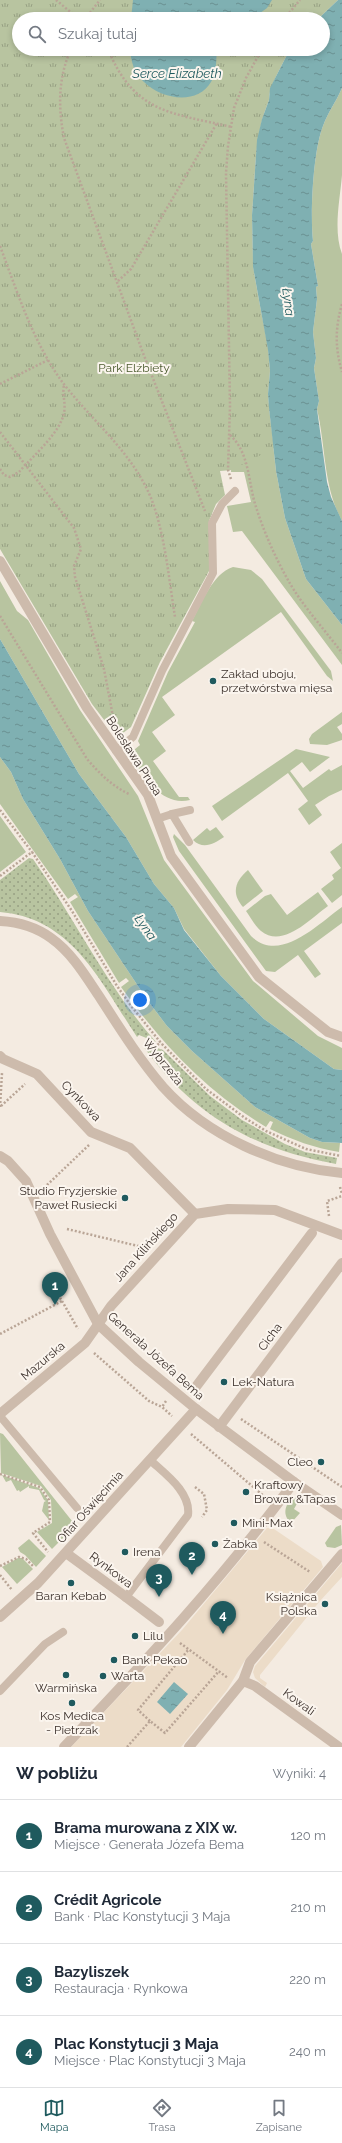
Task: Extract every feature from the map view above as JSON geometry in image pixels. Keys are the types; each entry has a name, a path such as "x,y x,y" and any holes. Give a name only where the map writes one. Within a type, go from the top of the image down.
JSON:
{"street":[{"name":"Bolesława Prusa","path":"0,561 87,708 148,795 171,856 259,977 328,1032 342,1037"},
{"name":"Wybrzeża","path":"0,921 19,924 41,932 69,954 151,1072 185,1108 205,1123 245,1146 285,1162 314,1169 342,1173"},
{"name":"Cynkowa","path":"0,1056 3,1059 37,1074 91,1132 130,1148 195,1214"},
{"name":"Generała Józefa Bema","path":"0,1156 8,1161 26,1181 50,1234 98,1324 139,1362 196,1409 294,1482 342,1515"},
{"name":"Jana Kilińskiego","path":"98,1324 111,1306 195,1214 228,1209 275,1210 342,1235"},
{"path":"195,1388 312,1232"},
{"name":"Cicha","path":"219,1427 342,1263"},
{"name":"Mazurska","path":"0,1415 85,1343 98,1324"},
{"name":"Ofiar Oświęcimia","path":"0,1617 38,1583 196,1409"},
{"path":"64,1747 170,1635 271,1514 294,1482"},
{"name":"Rynkowa","path":"66,1553 159,1622"},
{"path":"189,1747 243,1681 250,1662 342,1554"},
{"name":"Kowali","path":"243,1681 254,1686 339,1747"}],"lane":[{"path":"116,751 133,737 162,671 213,573 212,523 222,504 235,490"},
{"path":"157,819 190,810"},
{"path":"172,814 189,842"},
{"path":"0,1415 77,1508"},
{"path":"126,1598 188,1515 189,1507 186,1498 150,1460"},
{"path":"0,1691 45,1644 63,1632"}],"path":[{"path":"56,0 71,12"},
{"path":"91,12 100,0"},
{"path":"290,12 300,0"},
{"path":"69,56 60,88 59,112 64,138 180,449 209,521 212,523"},
{"path":"111,56 121,76 141,98 160,109 232,127"},
{"path":"235,490 228,470 229,434 226,174 234,108 246,78 258,56"},
{"path":"118,281 131,268 217,123"},
{"path":"0,246 27,319 48,360 64,384 118,445 136,470 151,499 166,563 177,628 181,635"},
{"path":"342,304 335,336 342,372"},
{"path":"0,384 48,360"},
{"path":"0,470 4,475 10,477 19,472 60,426 64,413 62,392 64,384"},
{"path":"0,432 74,528 80,543 81,548 74,566 75,577 104,669 114,723"},
{"path":"229,434 235,440 247,462 256,506 269,541 288,581 342,653"},
{"path":"0,439 3,436"},
{"path":"0,616 87,759 102,776 118,788 135,797 148,795"},
{"path":"0,810 32,852 72,911 117,986 161,1042 206,1089 245,1118 266,1131 306,1149 342,1154 341,1160"},
{"path":"0,876 32,852"},
{"path":"142,1040 157,1045 161,1042"},
{"path":"0,1106 2,1067"},
{"path":"0,1106 27,1082"},
{"path":"47,1185 93,1141"},
{"path":"329,1213 327,1201 342,1194"},
{"path":"67,1229 138,1246 154,1244"},
{"path":"0,1334 62,1302 54,1288"},
{"path":"85,1343 96,1356 149,1402 162,1406"},
{"path":"230,1412 342,1487"},
{"path":"0,1474 40,1487 49,1500 50,1522 33,1533 50,1554"},
{"path":"258,1538 320,1579"},
{"path":"0,1566 15,1558 21,1557 35,1569"},
{"path":"0,1575 13,1592"},
{"path":"170,1635 233,1682 243,1681"},
{"path":"189,1649 138,1710 165,1733 219,1671"},
{"path":"127,1747 150,1721"}],"green space":[{"name":"Park Elżbiety","path":"0,0 338,0 325,12 12,12 12,56 286,56 268,97 261,125 256,153 252,211 253,266 268,349 268,401 274,448 232,470 220,471 225,495 216,504 209,521 209,571 160,662 131,727 123,733 111,729 92,704 0,549"},
{"path":"262,56 286,56 270,88 269,100 262,119 257,140 252,215 253,267 268,350 270,371 268,394 269,408 276,471 285,518 306,579 342,625 342,665 242,531 233,532 227,506 251,502 244,472 231,472 234,393 231,160 236,120 249,79"},
{"path":"342,88 342,175 338,235 342,254 342,521 331,494 317,409 319,401 314,368 316,358 313,332 317,299 316,287 318,286 311,244 313,241 313,183 317,151 325,121"},
{"path":"233,567 251,570 262,579 331,671 333,681 327,676 281,612 162,697 175,715 152,732 166,751 153,761 179,797 188,797 190,800 179,801 170,799 161,794 154,787 129,754 140,745 138,741 168,672 195,622 192,621 208,590 219,576"},
{"path":"0,581 17,611 28,620 80,710 138,796 164,860 253,981 318,1036 342,1048 342,1070 334,1069 264,1019 221,976 184,929 174,908 154,884 126,837 79,774 0,639"},
{"path":"342,712 342,724 337,727 342,734 342,740 327,745 310,744 309,739 312,734"},
{"path":"296,749 330,757 310,772 302,762 290,771 303,788 329,769 331,771 342,765 342,790 315,805 322,815 309,825 298,809 308,801 288,773 222,821 212,806"},
{"path":"0,757 11,772 23,799 60,859 88,911 148,1001 167,1026 192,1051 255,1107 310,1138 322,1142 340,1143 339,1152 312,1146 287,1137 270,1129 273,1122 270,1121 266,1127 244,1113 186,1065 152,1028 121,987 129,981 126,978 119,983 70,902 78,897 75,894 68,899 0,804"},
{"path":"0,816 26,852 0,872"},
{"path":"216,827 224,837 216,842 208,845 201,845 193,840 207,828 210,831"},
{"path":"174,834 185,845 251,936 262,943 274,946 286,944 310,931 342,907 342,923 304,951 321,974 315,978 298,955 275,972 266,971 179,851 173,837"},
{"path":"342,843 342,895 332,903 321,889 334,879 332,875 341,868 330,852"},
{"path":"29,858 33,859 122,999 156,1042 139,1035 137,1037 97,975 82,956 66,940 47,926 25,917 0,912 0,880"},
{"path":"248,870 263,891 243,907 237,897 236,887 240,878"},
{"path":"318,892 328,906 305,924 287,934 269,936 261,931 246,911 265,896 271,894 287,915"},
{"path":"146,1044 163,1050 210,1096 242,1120 285,1144 305,1152 337,1158 336,1164 306,1158 278,1149 227,1125 204,1110 182,1091 162,1070 143,1046"},
{"path":"0,1433 3,1434 72,1521 70,1531 52,1549 37,1532 52,1523 51,1500 41,1486 1,1473"},
{"path":"2,1475 39,1488 48,1500 49,1520 42,1511 44,1502 46,1501 39,1490 29,1488 29,1486 20,1492 19,1490 17,1491 11,1480 6,1482"},
{"path":"297,1497 299,1500 294,1509 300,1513 291,1523 286,1517 286,1507 292,1498"},
{"path":"341,1525 342,1545 335,1548 327,1547 325,1543 336,1527"},
{"path":"29,1539 46,1556 36,1567 25,1555 20,1552 18,1548"},
{"path":"18,1558 22,1558 33,1569 17,1584 2,1567"}],"shaded area":[{"path":"267,1528 274,1529 321,1561 323,1567 245,1660 227,1690 181,1747 71,1747 182,1630"},
{"path":"342,1563 342,1577 320,1601 260,1675 260,1678 267,1683 265,1687 255,1678 253,1672 255,1666"}],"water":[{"path":"133,0 272,0 267,8 262,12 132,12"},
{"name":"Łyna","path":"338,0 342,0 342,88 325,121 320,137 313,183 313,241 311,244 318,286 316,287 317,299 313,332 316,358 314,368 319,401 317,409 327,482 331,497 342,521 342,625 306,579 285,518 276,471 269,408 268,394 270,371 268,350 253,267 252,215 257,140 262,119 269,100 270,88 286,56 330,56 330,12 325,12"},
{"name":"Serce Elizabeth","path":"131,56 217,56 216,66 211,82 205,90 197,95 188,97 169,96 151,88 138,75"},
{"name":"Łyna","path":"0,639 79,774 126,837 154,884 174,908 184,930 221,976 264,1019 334,1069 342,1070 342,1143 322,1142 310,1138 255,1107 192,1051 167,1026 148,1001 88,911 60,859 23,799 11,772 0,757"},
{"path":"174,1682 188,1694 170,1714 157,1702"}],"place":[{"name":"Zakład uboju, przetwórstwa mięsa","path":"213,681"},
{"name":"Studio Fryzjerskie Paweł Rusiecki","path":"125,1198"},
{"name":"Brama murowana z XIX w.","path":"55,1305"},
{"name":"Lek-Natura","path":"224,1382"},
{"name":"Cleo","path":"321,1462"},
{"name":"Kraftowy Browar &Tapas","path":"246,1492"},
{"name":"Mini-Max","path":"234,1523"},
{"name":"Żabka","path":"215,1544"},
{"name":"Irena","path":"125,1552"},
{"name":"Crédit Agricole","path":"192,1575"},
{"name":"Baran Kebab","path":"71,1583"},
{"name":"Bazyliszek","path":"159,1597"},
{"name":"Książnica Polska","path":"325,1604"},
{"name":"Plac Konstytucji 3 Maja","path":"223,1634"},
{"name":"Lilu","path":"135,1636"},
{"name":"Bank Pekao","path":"114,1660"},
{"name":"Warmińska","path":"66,1675"},
{"name":"Warta","path":"103,1676"},
{"name":"Kos Medica - Pietrzak","path":"72,1703"}]}
